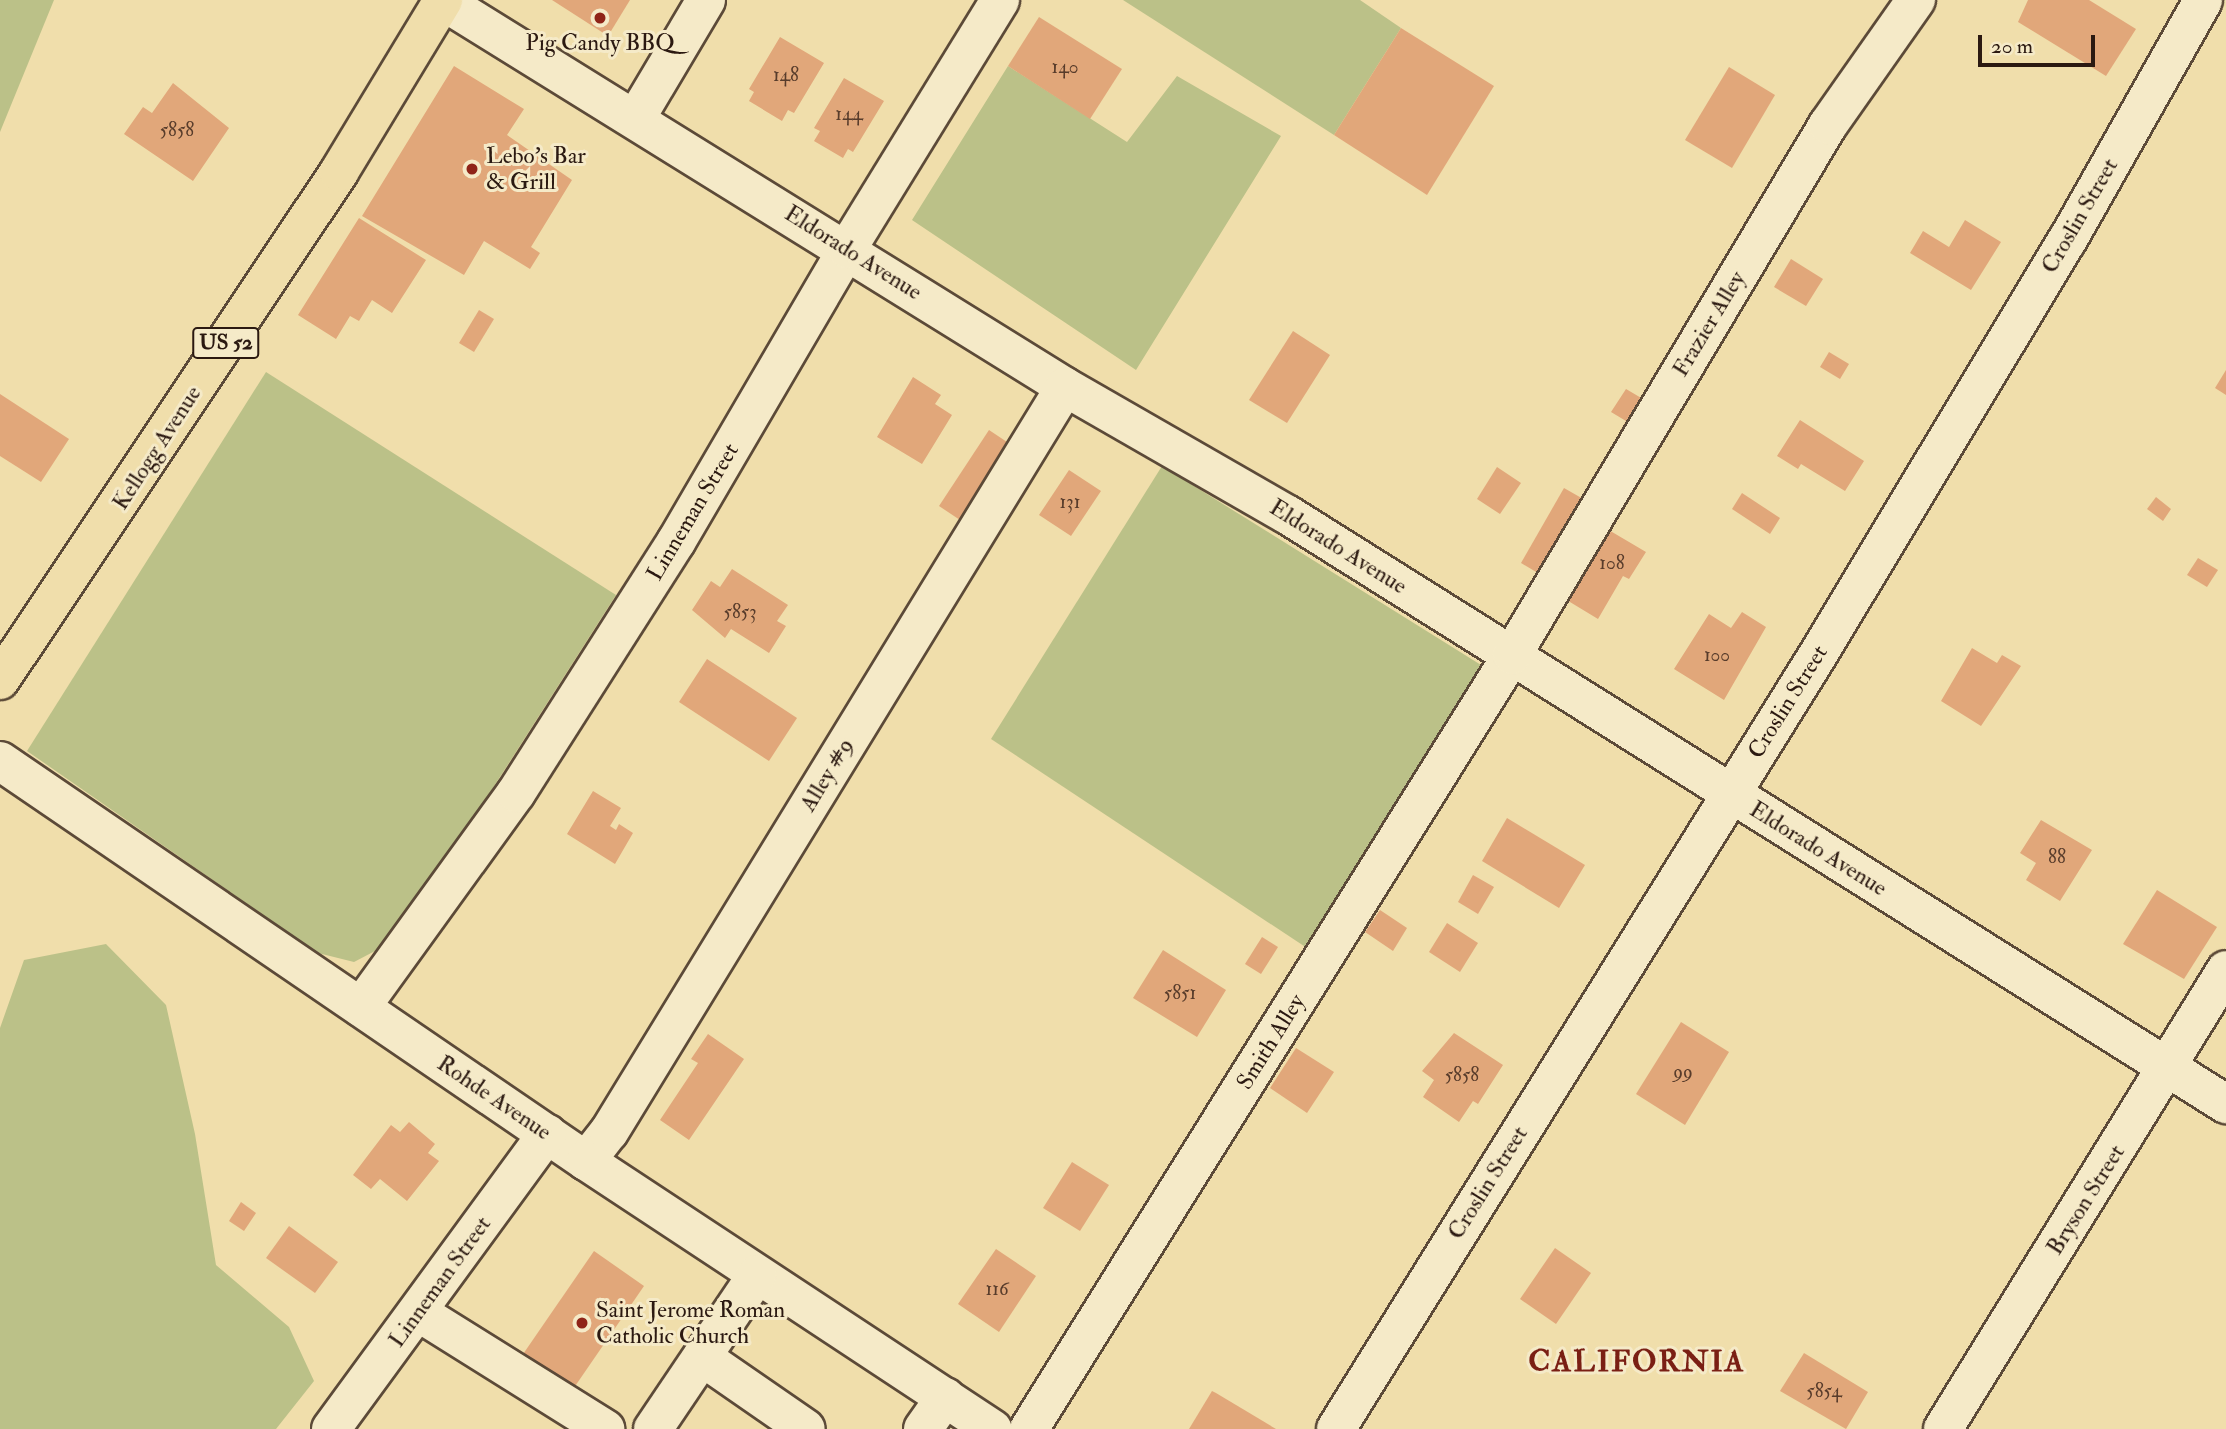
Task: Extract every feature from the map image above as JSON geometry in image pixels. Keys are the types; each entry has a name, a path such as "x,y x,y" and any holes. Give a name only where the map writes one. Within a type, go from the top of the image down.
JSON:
{"main road":[{"name":"Kellogg Avenue","path":"0,680 339,172 443,0"}],"street":[{"name":"Eldorado Avenue","path":"443,0 1065,387 1288,515 2226,1104"},
{"path":"636,118 706,0"},
{"name":"Linneman Street","path":"361,1007 524,782 676,542 847,249 1000,0"},
{"name":"Frazier Alley","path":"1512,654 1828,125 1916,0"},
{"path":"2202,0 2226,14"},
{"name":"Croslin Street","path":"1336,1429 1729,794 2067,240 2202,0"},
{"name":"Alley #9","path":"586,1161 609,1132 1065,387"},
{"name":"Smith Alley","path":"1029,1429 1512,654"},
{"name":"Rohde Avenue","path":"0,761 586,1161 993,1429"},
{"name":"Bryson Street","path":"1943,1429 2124,1141 2164,1065 2226,970"},
{"name":"Linneman Street","path":"331,1429 547,1134"},
{"path":"653,1429 758,1275"},
{"path":"418,1312 605,1429"},
{"path":"702,1357 806,1429"},
{"path":"923,1429 945,1397"}],"green space":[{"path":"0,0 54,0 0,132"},
{"path":"1123,0 1360,0 1401,28 1334,135"},
{"path":"1008,66 1127,142 1177,76 1281,136 1136,370 912,220"},
{"path":"266,372 616,595 396,940 354,962 318,953 27,751"},
{"path":"1162,466 1481,665 1316,954 991,739"},
{"path":"106,944 166,1005 195,1134 216,1265 289,1327 314,1381 276,1429 0,1429 0,1028 24,960"}],"building":[{"name":"Pig Candy BBQ","path":"552,0 630,0 608,36"},
{"path":"2028,0 2089,0 2136,29 2106,76 2018,22"},
{"path":"1039,17 1122,69 1090,119 1008,66"},
{"path":"1401,28 1494,86 1427,195 1334,135"},
{"path":"780,37 824,63 794,113 788,110 782,121 749,101 754,92 749,89"},
{"name":"Lebo's Bar & Grill","path":"454,66 524,109 507,135 572,180 531,247 540,253 530,269 484,241 464,275 362,216"},
{"path":"1729,67 1775,95 1732,168 1685,140"},
{"path":"844,78 884,101 853,152 848,149 843,158 814,141 820,131 814,128"},
{"path":"173,83 229,128 193,181 124,134 143,107 152,113"},
{"path":"359,218 426,260 392,313 372,300 359,321 350,316 336,339 298,315"},
{"path":"1965,220 2001,242 1971,290 1910,253 1923,231 1949,247"},
{"path":"1791,259 1823,279 1806,306 1774,287"},
{"path":"479,310 494,319 474,352 459,343"},
{"path":"1293,331 1330,355 1287,423 1249,400"},
{"path":"1829,352 1849,364 1840,379 1820,367"},
{"path":"2226,370 2226,395 2215,388"},
{"path":"913,377 941,395 935,404 952,415 922,464 877,437"},
{"path":"1626,389 1643,399 1632,439 1620,431 1626,421 1611,412"},
{"path":"0,394 69,439 41,482 0,456"},
{"path":"1800,420 1864,461 1845,491 1801,464 1798,469 1777,456"},
{"path":"989,430 1013,446 963,522 939,506"},
{"path":"1497,467 1521,483 1500,514 1477,499"},
{"path":"1069,470 1101,491 1071,536 1039,515"},
{"path":"1564,488 1592,504 1548,579 1521,563"},
{"path":"1742,493 1780,518 1770,534 1732,509"},
{"path":"2156,497 2171,509 2163,521 2147,509"},
{"path":"1607,529 1646,552 1629,579 1623,576 1598,619 1565,599"},
{"path":"2198,558 2218,570 2207,587 2187,575"},
{"path":"732,569 788,605 777,621 786,626 769,653 731,629 725,638 692,610 711,581 720,587"},
{"path":"1742,612 1766,627 1724,700 1674,669 1709,614 1731,628"},
{"path":"1972,648 1997,663 2002,655 2021,666 1981,726 1941,701"},
{"path":"707,659 797,718 769,761 679,702"},
{"path":"593,791 621,808 610,826 616,830 619,824 633,833 615,864 567,834"},
{"path":"1507,818 1585,865 1559,908 1482,861"},
{"path":"2041,820 2092,850 2060,901 2026,880 2036,863 2020,853"},
{"path":"1473,875 1494,887 1478,914 1458,902"},
{"path":"2157,890 2217,927 2184,979 2123,944"},
{"path":"1380,910 1407,928 1393,951 1365,932"},
{"path":"1447,923 1478,943 1460,972 1429,952"},
{"path":"1262,937 1278,947 1261,974 1245,964"},
{"path":"1163,950 1226,990 1197,1037 1133,998"},
{"path":"1681,1022 1729,1052 1685,1125 1636,1094"},
{"path":"1454,1033 1503,1065 1478,1104 1473,1101 1459,1122 1423,1097 1434,1080 1422,1071"},
{"path":"708,1034 744,1059 689,1140 660,1120 698,1063 691,1059"},
{"path":"1296,1048 1334,1072 1307,1113 1270,1088"},
{"path":"409,1122 435,1144 428,1153 439,1161 407,1201 380,1179 371,1189 353,1175 391,1125 400,1132"},
{"path":"1072,1162 1109,1185 1080,1231 1043,1208"},
{"path":"241,1202 256,1213 244,1231 229,1221"},
{"path":"289,1226 338,1262 315,1293 266,1258"},
{"path":"1555,1248 1591,1273 1556,1324 1520,1299"},
{"path":"996,1249 1036,1276 999,1332 958,1304"},
{"name":"Saint Jerome Roman Catholic Church","path":"594,1251 644,1286 569,1395 519,1360"},
{"path":"1804,1353 1868,1392 1846,1429 1780,1391"},
{"path":"1212,1391 1216,1393 1276,1429 1189,1429"}],"place":[{"name":"Pig Candy BBQ","path":"600,18"},
{"name":"Lebo's Bar & Grill","path":"472,169"},
{"name":"Saint Jerome Roman Catholic Church","path":"582,1323"}],"district":[{"name":"CALIFORNIA","path":"1637,1362"}]}
